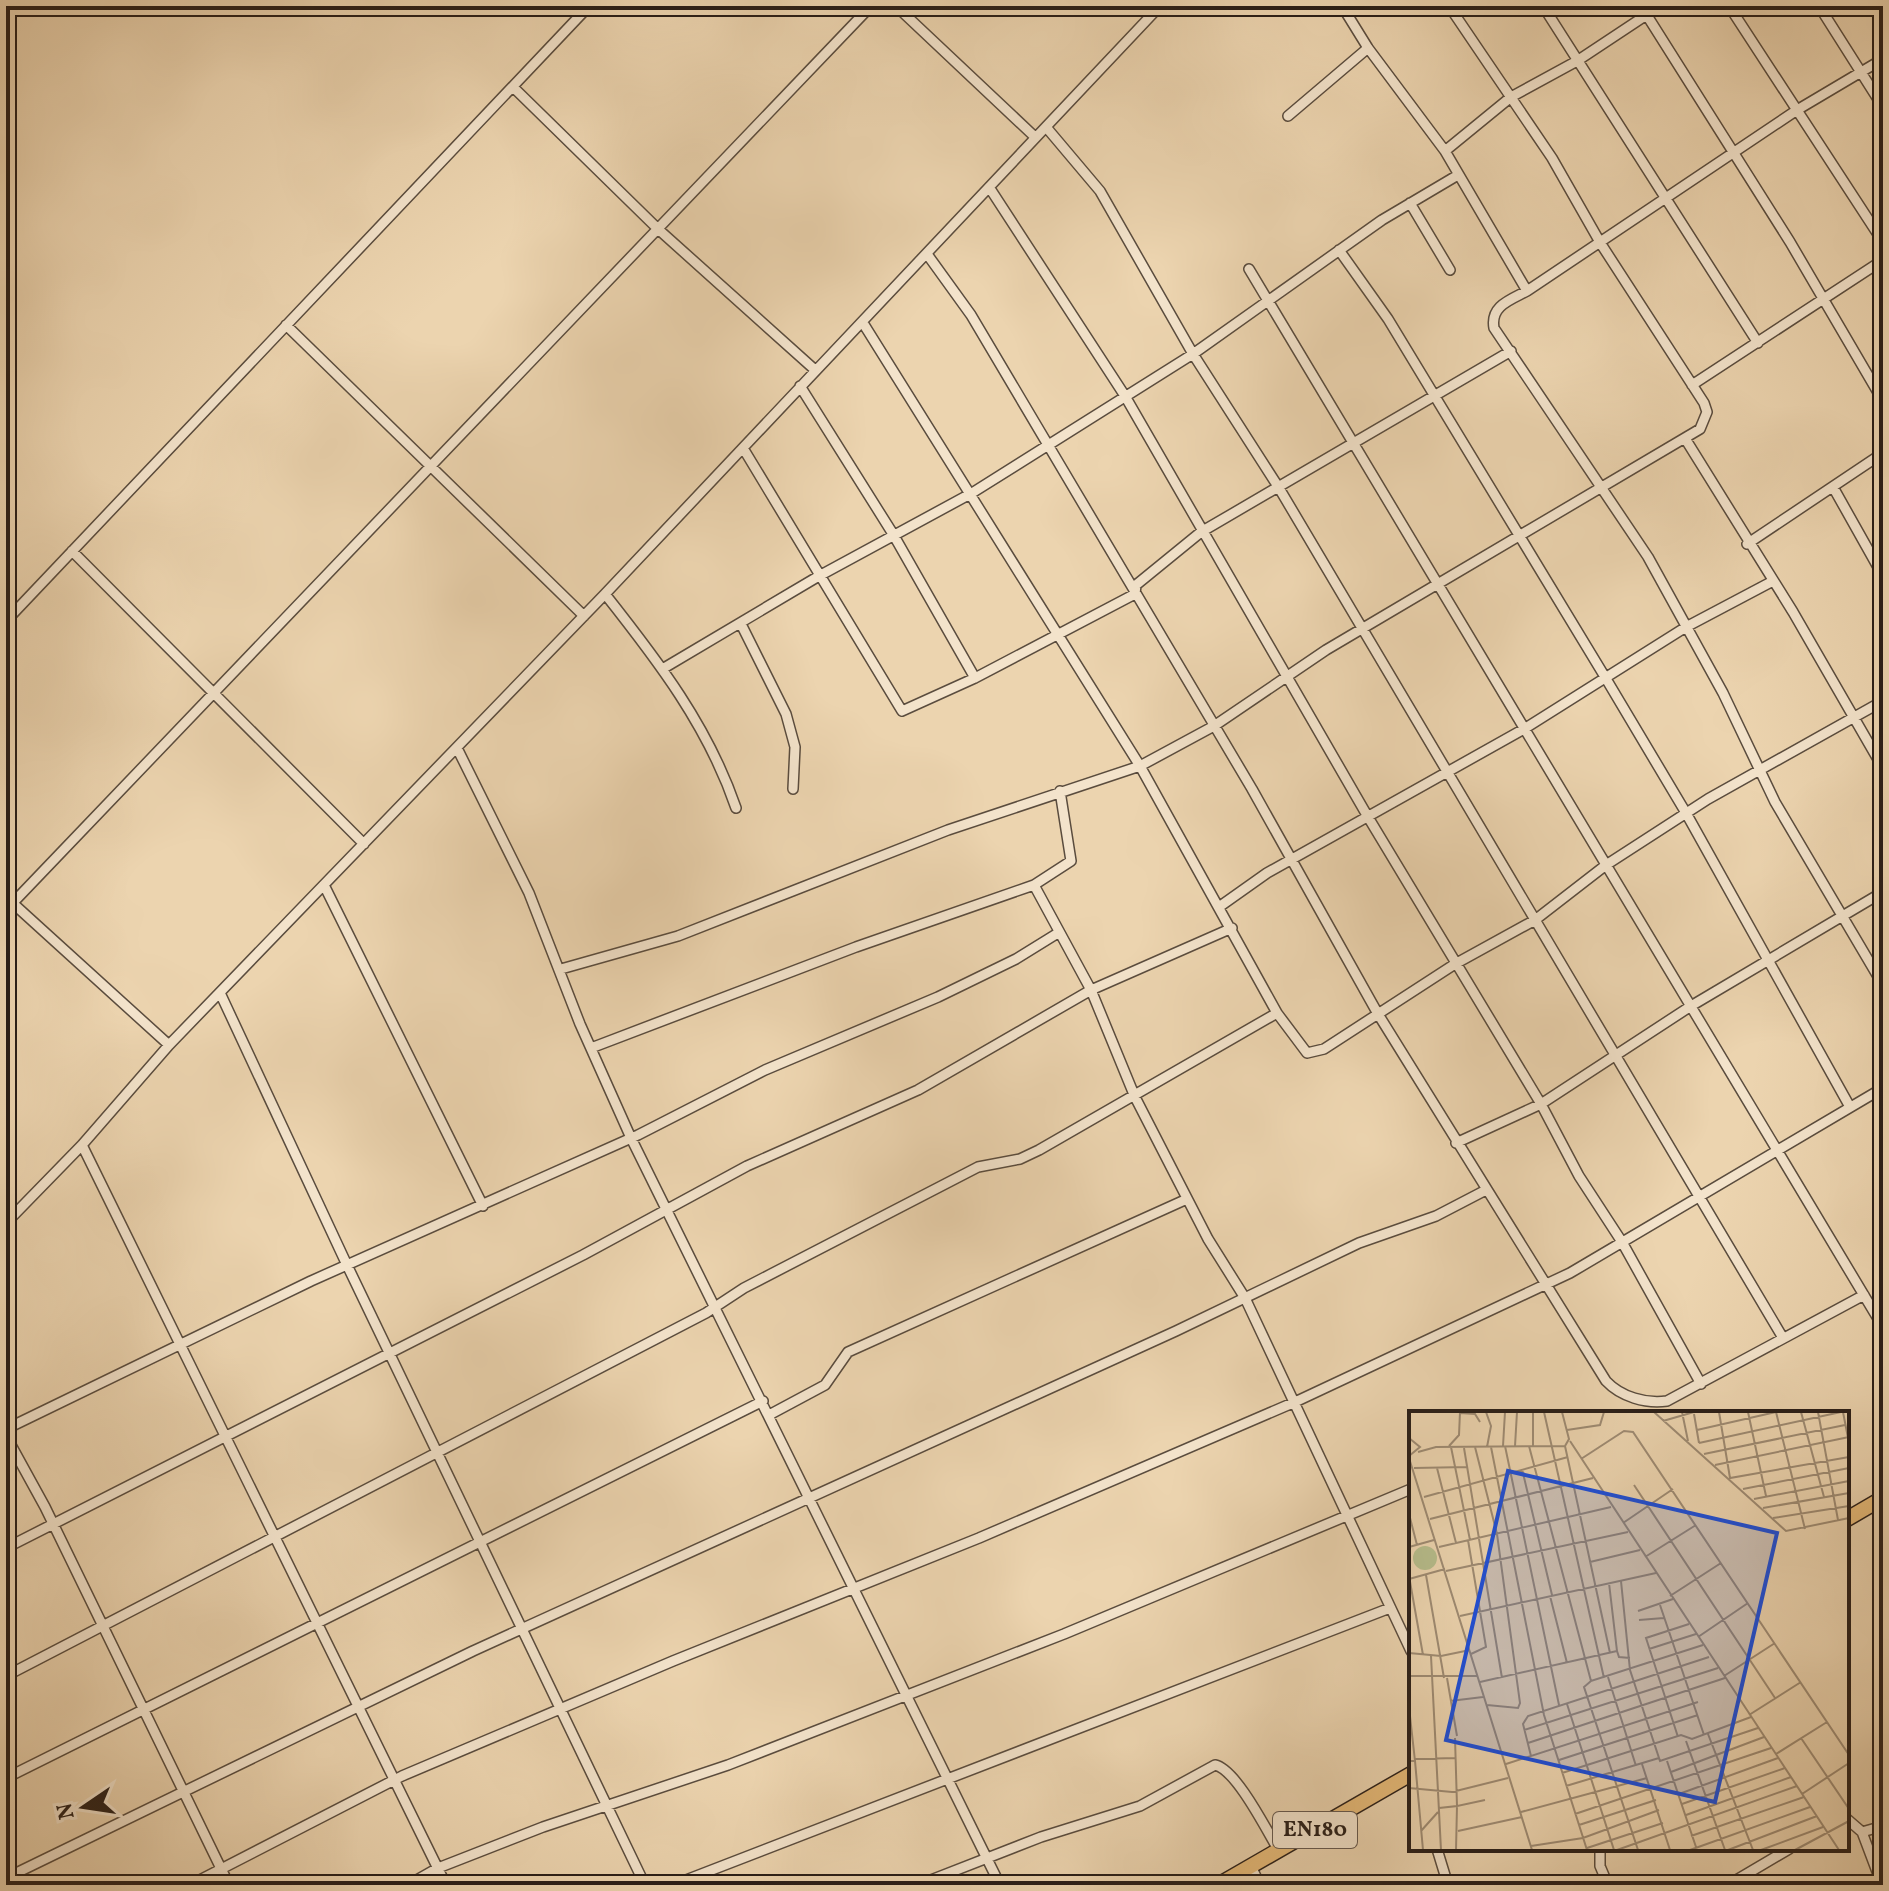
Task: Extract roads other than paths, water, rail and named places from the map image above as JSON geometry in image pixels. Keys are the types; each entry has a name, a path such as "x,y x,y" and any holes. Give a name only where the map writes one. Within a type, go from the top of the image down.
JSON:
{"main road":[{"path":"1849,1518 1883,1498"},
{"name":"EN180","path":"1218,1885 1409,1775"}],"street":[{"path":"6,621 589,6"},
{"path":"169,1045 8,903 212,695 871,6"},
{"path":"896,6 1035,137"},
{"path":"6,1223 82,1145 169,1045 221,995 605,594 814,369 863,323 1160,6"},
{"path":"1342,6 1368,48 1445,151 1527,291"},
{"path":"561,969 678,936 816,880 1060,791 1140,766 1214,726 1363,629 1700,429 1707,412 1692,385 1601,244 1552,158 1449,6"},
{"path":"1543,6 1758,343"},
{"path":"1445,151 1511,97 1577,61 1644,10 1660,6"},
{"path":"1729,6 1883,242"},
{"path":"1819,6 1883,107"},
{"path":"1644,10 1790,242 1883,401"},
{"path":"1288,116 1368,48"},
{"path":"1883,59 1797,110 1734,156 1496,310 1492,317 1494,328 1648,557 1761,768 1775,802 1845,915 1883,985"},
{"path":"513,87 658,229 814,369"},
{"path":"1046,127 1100,191 1193,354 1279,488 1783,1338"},
{"path":"664,668 819,576 972,493 1193,354 1339,250 1458,175"},
{"path":"989,187 1125,396 1368,817 1541,1104 1579,1176 1622,1242 1701,1384"},
{"path":"1410,203 1450,270"},
{"path":"1339,250 1388,319 1605,677 1686,813 1850,1107"},
{"path":"927,254 971,315 1456,1143 1613,1388 1655,1403 1701,1384 1864,1295"},
{"path":"1692,385 1883,260"},
{"path":"1249,269 1883,1327"},
{"path":"863,323 1140,766 1277,1013 1307,1053 1313,1054 1455,964 1535,920 1606,865 1686,813 1883,701"},
{"path":"286,325 584,616"},
{"path":"1135,594 1136,585 1201,532 1353,447 1511,351"},
{"path":"800,386 893,534 975,678"},
{"path":"1686,440 1883,768"},
{"path":"743,448 902,711 975,678 1135,594"},
{"path":"1747,544 1883,453"},
{"path":"1833,487 1883,576"},
{"path":"72,551 212,695 364,844"},
{"path":"1219,907 1267,873 1524,729 1686,627 1773,581"},
{"path":"605,594 664,668 723,771 736,808"},
{"path":"741,624 786,714 795,747 793,789"},
{"path":"457,748 529,893 631,1138 714,1309 856,1587 1000,1885"},
{"path":"591,1048 856,947 1034,885 1071,861 1060,791"},
{"path":"1034,885 1091,990 1135,1097 1187,1199 1245,1298 1409,1647"},
{"path":"325,887 483,1206"},
{"path":"1456,1143 1541,1104 1691,1006 1883,892"},
{"path":"6,1548 668,1211 747,1166 918,1090 1091,990 1232,928"},
{"path":"6,1429 347,1265 631,1138 765,1070 938,997 1016,959 1058,933"},
{"path":"221,995 436,1453 561,1709 604,1806 645,1885"},
{"path":"6,1676 714,1309 744,1288 978,1167 1030,1155 1277,1013"},
{"path":"190,1885 392,1782 561,1709 979,1538 1295,1402 1546,1285 1883,1088"},
{"path":"82,1145 226,1435 392,1782 446,1885"},
{"path":"8,1879 355,1706 1359,1243 1436,1216 1486,1190"},
{"path":"769,1415 825,1385 848,1352 1187,1199"},
{"path":"6,1778 317,1622 396,1587 480,1541 763,1401"},
{"path":"6,1436 52,1524 100,1627 145,1710 229,1885"},
{"path":"408,1885 438,1868 604,1806 728,1765 909,1695 1350,1517 1409,1490"},
{"path":"673,1885 1390,1608"},
{"path":"918,1885 1041,1837 1140,1806 1215,1765 1226,1769 1236,1781 1279,1851"},
{"path":"1849,1820 1862,1832 1882,1885"},
{"path":"1862,1832 1883,1826"},
{"path":"1438,1851 1448,1885"},
{"path":"1600,1851 1600,1866 1608,1885"},
{"path":"1728,1885 1786,1851"},
{"path":"1251,1866 1260,1885"}]}
